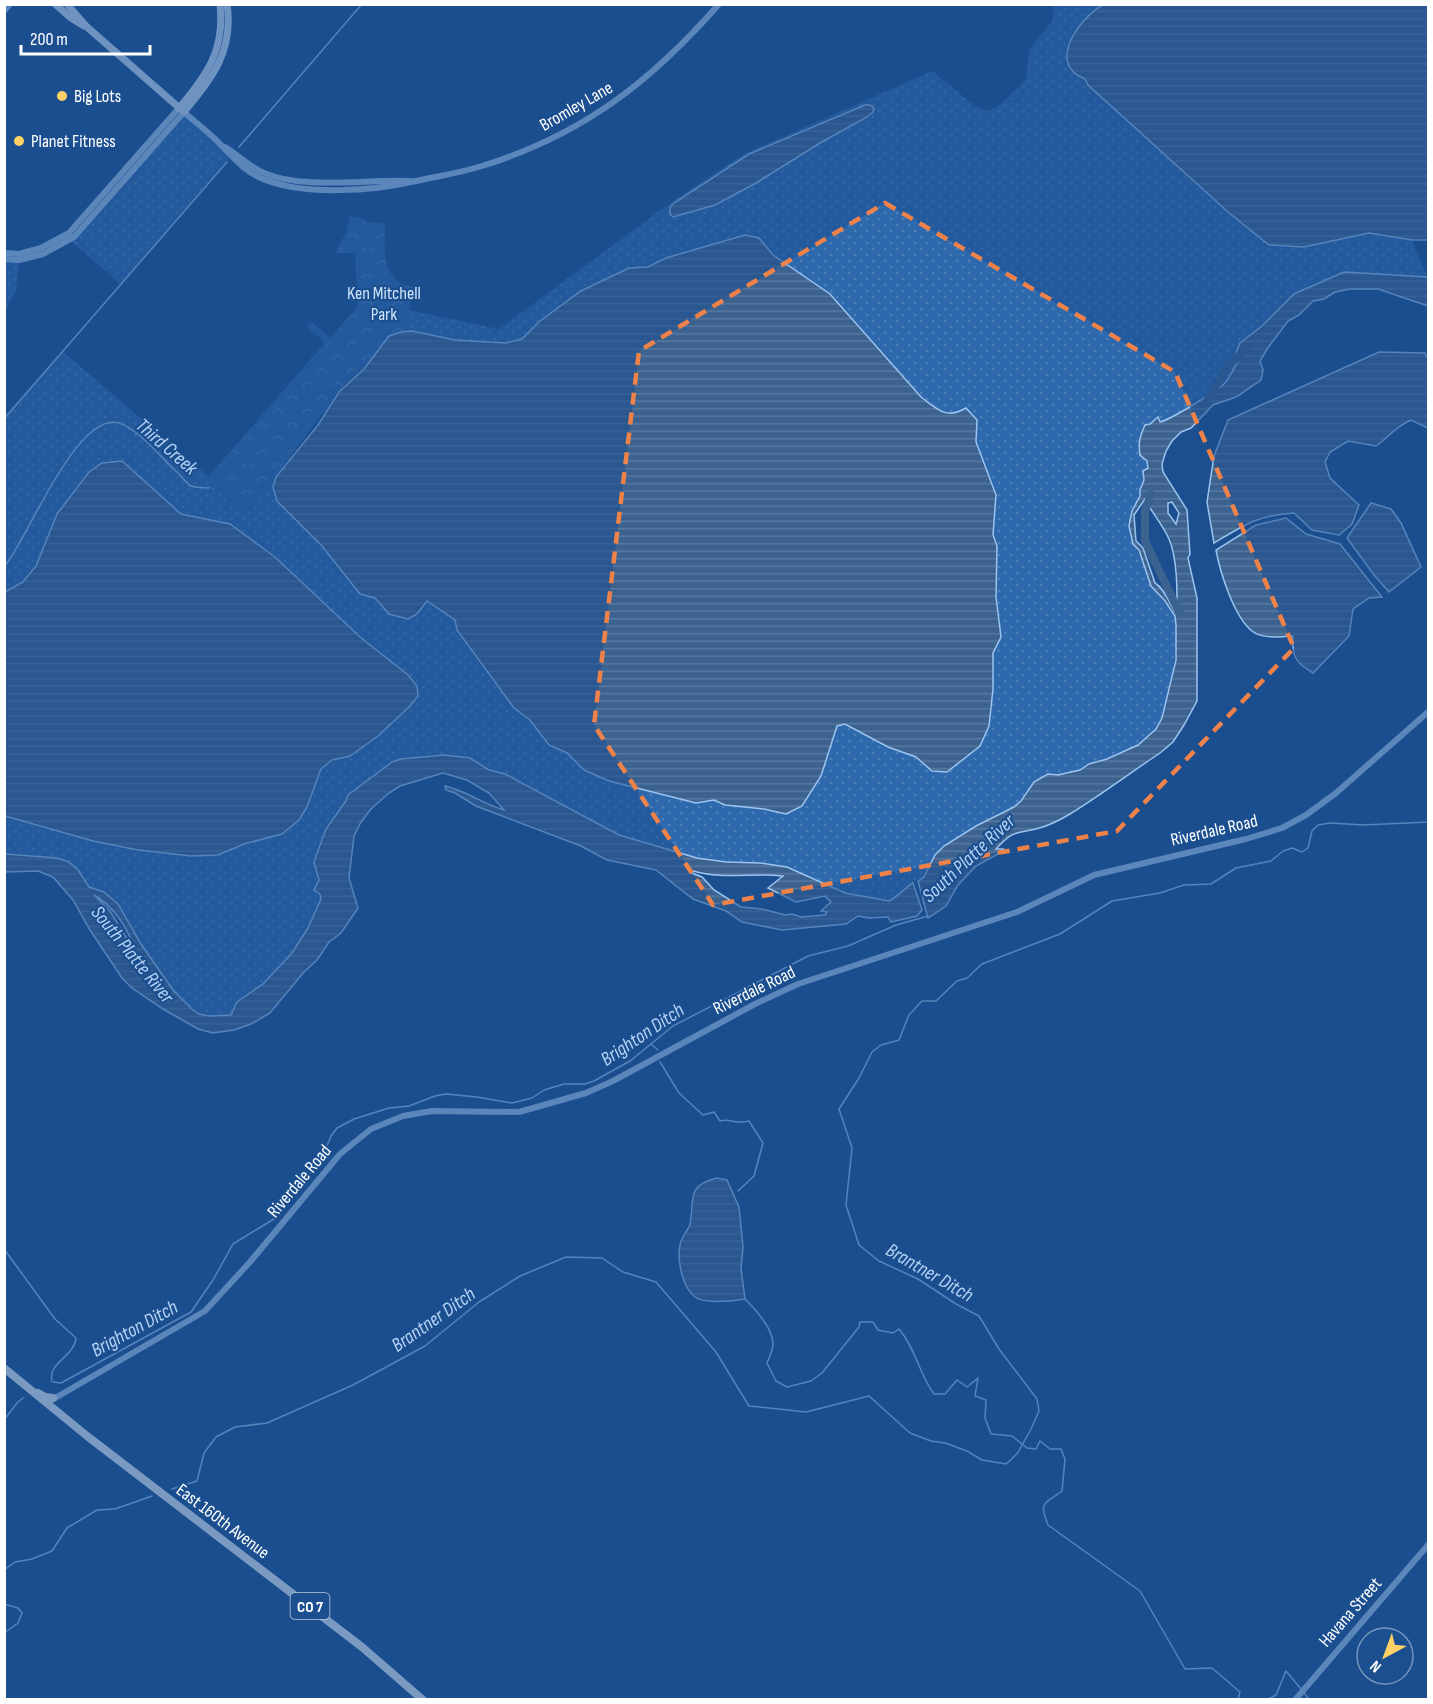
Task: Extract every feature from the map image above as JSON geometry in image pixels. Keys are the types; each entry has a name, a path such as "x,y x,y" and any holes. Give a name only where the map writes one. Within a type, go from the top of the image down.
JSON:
{"main road":[{"path":"56,4 67,7 181,110"},
{"path":"181,110 204,77 214,57 221,30 220,4"},
{"path":"181,110 211,80 221,60 229,26 227,4"},
{"name":"East 160th Avenue","path":"4,1368 46,1404 362,1647 423,1700"},
{"path":"20,1382 42,1396 53,1398"}],"street":[{"path":"4,11 10,4"},
{"name":"Bromley Lane","path":"181,110 221,144 247,171 272,183 294,187 396,187 469,170 503,159 545,142 585,121 657,69 685,43 719,4"},
{"path":"4,253 19,254 41,248 69,232 181,110"},
{"path":"4,259 19,260 43,254 74,237 181,110"},
{"name":"Riverdale Road","path":"46,1404 205,1311 243,1271 340,1154 357,1138 380,1124 403,1116 432,1111 519,1112 580,1095 602,1086 755,1004 798,984 1017,912 1094,875 1246,839 1282,828 1306,815 1336,793 1428,712"},
{"name":"Havana Street","path":"1295,1700 1428,1545"}],"highlighted area":[{"path":"885,203 1175,372 1294,648 1117,831 713,905 594,725 639,351"}],"green space":[{"path":"1054,4 1103,5 1084,20 1070,41 1067,52 1068,63 1073,72 1085,79 1088,85 1228,212 1269,245 1304,247 1369,233 1412,240 1427,277 1344,272 1294,294 1262,326 1240,343 1236,355 1241,352 1243,355 1225,383 1173,416 1160,422 1158,417 1144,456 1148,468 1143,471 1142,486 1132,514 1130,528 1151,584 1175,619 1176,642 1172,676 1164,709 1160,722 1148,737 1126,751 1091,763 1079,770 1064,774 1048,774 1026,791 1021,801 1014,807 976,826 944,846 935,855 924,877 903,888 895,899 889,901 845,893 787,867 697,858 619,835 558,801 505,774 489,770 470,758 444,755 401,759 392,762 348,795 326,829 314,862 321,899 308,928 292,953 263,984 237,1002 231,1015 209,1016 193,1010 173,990 141,944 126,916 97,890 89,887 78,870 69,863 57,858 5,854 5,816 45,828 233,850 244,844 282,834 299,820 307,807 321,769 409,707 418,696 417,686 407,675 360,637 275,557 230,524 181,515 159,497 138,475 89,472 57,514 36,566 23,582 5,592 5,415 62,351 243,506 262,491 264,485 268,485 276,477 273,487 360,594 375,598 389,614 417,614 427,601 455,620 514,708 530,720 549,745 567,753 584,770 696,803 714,800 725,805 786,814 821,776 836,726 844,724 888,747 916,757 932,771 947,771 980,746 989,726 993,689 993,653 1001,637 996,597 997,546 993,535 996,495 976,442 976,420 957,413 950,414 939,410 921,397 869,341 795,272 773,255 759,238 745,235 666,258 648,267 629,268 581,292 540,321 522,339 506,343 455,340 406,331 409,310 499,329 677,198 744,154 932,71 975,106 986,111 999,106 1026,79 1029,50 1052,22"},
{"path":"184,112 231,156 120,284 70,240"},
{"name":"Ken Mitchell Park","path":"350,216 368,222 385,223 385,253 389,271 394,278 413,287 406,331 389,336 371,360 337,392 269,485 264,485 262,488 264,493 243,507 208,477 325,343 307,326 311,321 330,338 358,306 355,253 335,253 346,233"},
{"path":"5,259 19,260 16,290 5,312"},
{"path":"381,321 390,328 378,341 370,334"}],"water":[{"path":"1103,5 1428,5 1428,240 1412,240 1369,233 1304,247 1269,245 1228,212 1088,85 1085,79 1074,72 1068,63 1067,52 1070,41 1085,20"},
{"path":"865,105 874,108 867,117 756,183 715,205 673,217 670,214 670,207 674,203 749,154"},
{"path":"745,235 759,238 773,255 830,294 921,397 942,412 953,413 966,408 977,420 976,442 996,495 993,535 997,546 996,597 1001,637 993,653 993,689 989,726 980,746 947,772 932,771 916,757 888,747 845,724 837,726 821,776 802,806 786,814 725,805 714,800 696,803 609,781 584,770 567,753 549,745 530,720 514,708 457,630 455,620 427,601 417,614 408,619 389,614 375,598 360,594 322,546 277,501 273,487 276,477 318,425 339,392 364,369 389,336 412,331 455,340 506,343 522,339 540,321 581,291 629,268 648,267 666,258"},
{"path":"1344,272 1428,278 1428,306 1378,289 1350,289 1313,301 1299,315 1288,321 1267,349 1260,361 1263,370 1261,380 1236,397 1213,405 1191,428 1181,432 1172,441 1162,464 1163,472 1187,510 1190,554 1188,558 1197,598 1197,701 1173,742 1160,753 1054,823 1014,834 1006,839 996,849 1003,849 976,866 958,885 946,906 928,918 918,881 924,877 935,855 944,846 976,826 1014,807 1034,782 1048,774 1058,775 1080,770 1089,764 1107,759 1138,745 1156,729 1162,718 1176,660 1176,625 1175,616 1151,586 1139,550 1133,544 1129,526 1132,511 1140,496 1144,480 1143,471 1148,468 1147,461 1140,455 1141,436 1145,425 1158,417 1160,422 1173,416 1225,383 1243,355 1241,352 1235,355 1240,343 1262,326 1294,294","holes":["1145,499 1167,534 1172,547 1176,575 1176,613 1164,592 1155,583 1143,548 1136,541 1134,515","1172,502 1179,513 1176,524 1168,513 1168,503"]},
{"path":"1379,352 1425,353 1428,359 1428,428 1411,420 1376,446 1348,441 1330,452 1325,462 1330,478 1359,505 1352,524 1339,535 1312,530 1294,513 1281,514 1252,522 1214,543 1207,502 1214,456 1228,420"},
{"path":"122,461 181,514 230,524 275,557 360,637 408,675 417,686 418,696 378,736 350,756 332,760 321,769 307,807 299,820 282,834 244,844 218,855 191,856 138,850 93,841 5,816 5,592 23,582 36,566 57,514 89,472 102,463"},
{"path":"1371,503 1391,509 1401,523 1421,567 1389,592 1347,538"},
{"path":"1286,518 1306,534 1340,544 1382,597 1369,598 1353,609 1349,636 1313,673 1298,662 1293,649 1293,636 1271,637 1256,634 1245,624 1229,594 1216,550 1256,525"},
{"path":"444,755 470,758 489,770 505,774 619,835 697,858 787,867 845,893 889,901 913,883 922,910 917,916 891,922 888,917 858,916 846,924 782,930 742,922 726,911 693,899 656,870 607,860 581,846 476,806 446,790 445,786 504,810 489,793 467,780 443,773 400,786 371,809 354,836 349,878 358,908 341,933 329,942 317,960 303,973 270,1013 251,1024 234,1030 213,1033 198,1029 132,988 122,978 73,900 53,877 38,871 5,872 5,854 57,858 69,862 78,870 89,887 104,892 118,904 141,944 173,990 193,1010 209,1016 231,1015 237,1002 263,984 292,953 308,928 321,899 320,894 314,890 319,880 314,862 326,829 348,795 392,762","holes":["693,871 716,875 783,876 768,888 796,902 825,896 831,902 821,911 827,912 825,915 801,917 741,907 714,890 702,877 692,873","94,895 118,916 133,944 127,939 110,911"]},
{"path":"717,1178 727,1180 739,1207 743,1247 741,1269 745,1299 705,1301 699,1299 690,1293 682,1273 679,1258 680,1245 690,1224 693,1195 700,1185"}],"waterway":[{"path":"239,147 362,4"},
{"path":"4,419 227,162"},
{"name":"South Platte River","path":"1207,401 1228,366 1248,347"},
{"name":"Third Creek","path":"4,567 70,456 86,437 103,425 119,423 127,427 150,445 189,485 209,488"},
{"name":"South Platte River","path":"1151,494 1145,511 1145,541 1180,614"},
{"name":"Brantner Ditch","path":"172,1489 197,1481 204,1453 216,1437 235,1427 267,1423 353,1385 425,1346 479,1302 520,1276 566,1257 602,1258 623,1272 656,1282 716,1352 749,1406 806,1412 869,1396 910,1433 967,1451 982,1460 1006,1464 1017,1454 1031,1429 1039,1411 1037,1399 999,1349 979,1316 918,1279 879,1261 859,1245 846,1205 852,1148 839,1109 872,1052 881,1045 899,1040 909,1015 922,1001 936,1001 957,981 967,978 982,964 1060,934 1112,901 1160,893 1184,885 1211,884 1236,868 1271,861 1283,851 1292,848 1302,852 1308,848 1312,831 1318,825 1428,822"},
{"name":"Brighton Ditch","path":"53,1382 61,1383 191,1312 213,1280 233,1244 274,1219 286,1205 294,1188 319,1165 331,1136 337,1128 354,1119 389,1108 409,1106 435,1096 446,1094 512,1103 532,1098 544,1090 564,1084 585,1084 594,1081 630,1061 673,1026 808,956 848,946 896,925 928,916"},
{"path":"651,1044 658,1050"},
{"path":"660,1062 679,1093 703,1115 714,1112 720,1121 749,1121 763,1143 754,1176 738,1191"},
{"path":"4,1249 55,1319 76,1338 71,1350 54,1369 52,1381"},
{"path":"745,1299 770,1332 773,1346 767,1363 776,1381 787,1387 811,1381 822,1373 859,1327 860,1322 873,1322 878,1330 893,1333 899,1329 910,1345 934,1394 945,1394 957,1380 967,1387 978,1378 975,1396 986,1400 985,1418 991,1434 1012,1436 1027,1448 1036,1449 1040,1441 1050,1449 1061,1449 1065,1459 1062,1491 1044,1505 1048,1525 1140,1591 1185,1669 1212,1668 1240,1692 1238,1700"},
{"name":"Brighton Ditch","path":"4,1420 23,1398"},
{"name":"Brantner Ditch","path":"4,1570 15,1562 32,1559 52,1551 67,1528 97,1510 115,1509 152,1496"},
{"name":"Brantner Ditch","path":"4,1604 18,1608 22,1613 18,1623 4,1633"},
{"path":"1267,1700 1276,1695 1286,1671 1301,1689"},
{"path":"1304,1693 1310,1700"}],"place":[{"name":"Big Lots","path":"62,96"},
{"name":"Planet Fitness","path":"19,141"}]}
